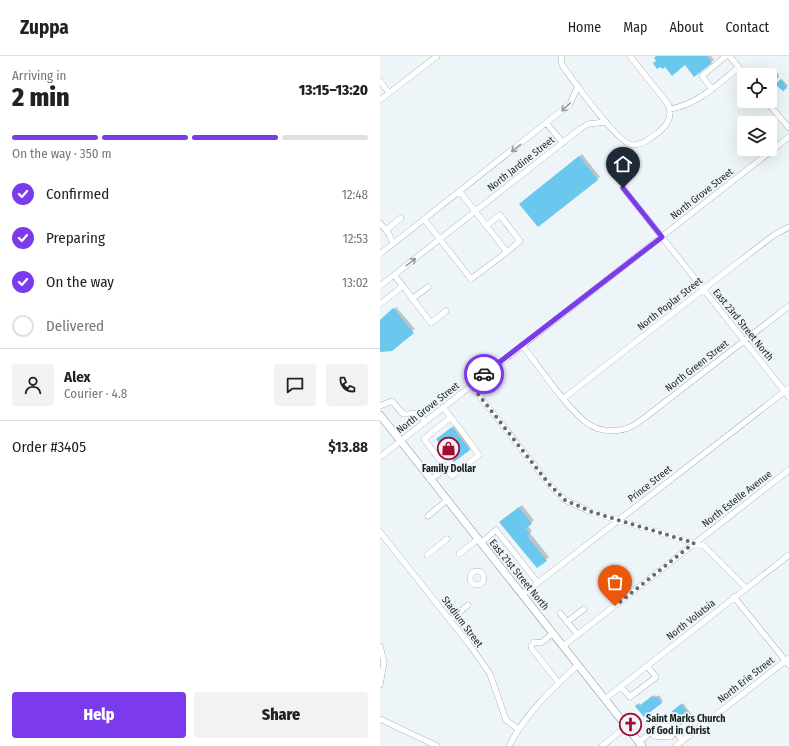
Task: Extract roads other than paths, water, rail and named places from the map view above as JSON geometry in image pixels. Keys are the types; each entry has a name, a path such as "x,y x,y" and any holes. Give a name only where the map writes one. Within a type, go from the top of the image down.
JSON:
{"main road":[{"name":"East 21st Street North","path":"380,415 430,480 641,744"}],"street":[{"path":"380,100 437,56"},
{"path":"561,56 562,65 620,139 627,144 640,144 666,125 670,115 670,109 668,104 630,56"},
{"path":"712,89 702,76 726,56"},
{"path":"670,109 681,108 699,99 739,67 729,56"},
{"path":"380,82 389,93"},
{"path":"547,124 570,104 578,86"},
{"path":"772,108 789,128"},
{"path":"563,143 588,124 606,122"},
{"name":"North Jardine Street","path":"380,286 563,143 547,124 393,244 381,251"},
{"name":"North Grove Street","path":"380,457 789,137"},
{"name":"East 23rd Street North","path":"623,188 744,341 787,390 789,397"},
{"path":"460,192 507,252"},
{"path":"424,219 471,279 507,252 520,240 500,215 486,226"},
{"path":"387,232 401,218"},
{"path":"380,223 387,232 393,244"},
{"name":"North Poplar Street","path":"564,398 774,235 789,227"},
{"path":"387,232 398,240"},
{"path":"394,275 431,323 446,311"},
{"path":"380,304 403,286"},
{"path":"412,299 428,287"},
{"name":"North Green Street","path":"564,398 575,412 590,425 605,431 620,430 632,426 789,306"},
{"path":"522,345 564,398"},
{"path":"471,385 557,493 565,500 592,512 704,546 746,588"},
{"name":"Prince Street","path":"522,595 787,390"},
{"path":"382,405 392,401 403,414 414,412 418,414 425,422"},
{"path":"443,407 451,417 479,455 452,476 424,439 451,417"},
{"path":"430,480 446,468"},
{"name":"North Estelle Avenue","path":"563,646 789,470"},
{"path":"428,516 447,500"},
{"path":"459,554 496,530 538,583"},
{"name":"Stadium Street","path":"380,532 450,620 490,674 506,720 518,729"},
{"path":"427,555 447,539"},
{"name":"North Volutsia","path":"605,699 789,555"},
{"path":"734,597 788,661"},
{"path":"450,620 468,605"},
{"path":"567,622 584,609"},
{"path":"560,613 578,635"},
{"path":"553,633 541,643 534,642 532,649 559,683"},
{"path":"380,646 384,662 380,684"},
{"name":"North Erie Street","path":"676,746 788,661"},
{"path":"509,746 518,729 545,695 578,665"},
{"path":"621,687 630,697 656,677 647,666"},
{"path":"380,719 428,744 437,746"},
{"path":"641,744 656,726 662,724 671,727 683,741"},
{"path":"602,746 626,726"},
{"path":"651,732 654,736 671,738 675,731"}],"place":[{"name":"Family Dollar","path":"449,449"},
{"name":"Saint Marks Church of God in Christ","path":"631,725"}]}
